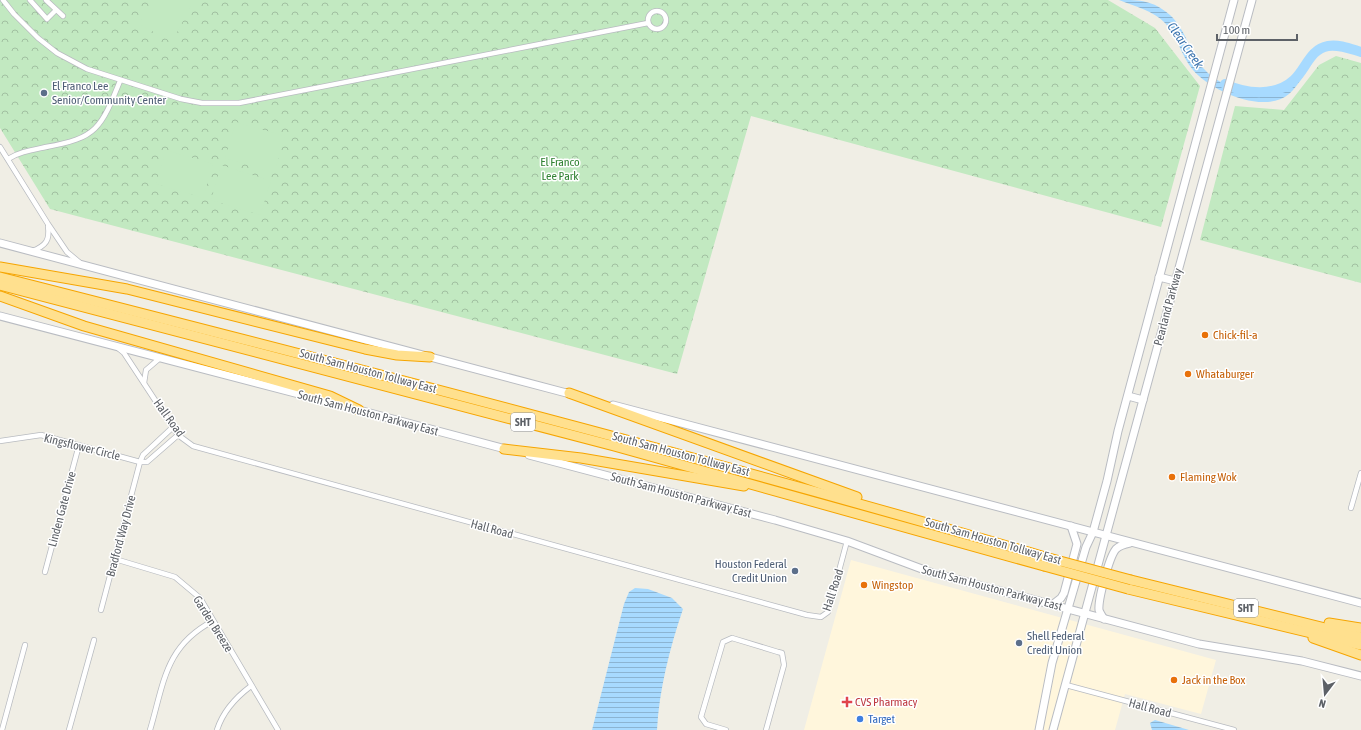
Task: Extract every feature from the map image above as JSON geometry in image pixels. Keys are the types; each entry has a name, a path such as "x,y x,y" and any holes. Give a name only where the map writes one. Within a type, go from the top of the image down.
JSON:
{"highway":[{"path":"0,267 127,289 365,349 397,355 430,357"},
{"name":"South Sam Houston Tollway East","path":"0,277 620,437 1045,556 1129,585"},
{"name":"South Sam Houston Tollway East","path":"0,285 599,442 1044,566 1361,637"},
{"path":"0,296 84,326 330,396 359,410"},
{"path":"569,393 853,495 878,508"},
{"path":"504,448 581,458 786,493"},
{"path":"1267,617 1361,628"},
{"path":"1267,617 1361,655"},
{"name":"South Sam Houston Tollway East","path":"1267,617 1361,645"}],"main road":[{"name":"Pearland Parkway","path":"1039,730 1052,663 1086,547 1093,532 1159,277 1234,0"},
{"name":"Pearland Parkway","path":"1053,730 1251,3"},
{"path":"0,243 1361,603"},
{"path":"1159,277 1175,281"},
{"name":"South Sam Houston Parkway East","path":"0,316 504,448 847,541 930,572 1084,614 1199,644 1302,661 1361,676"},
{"path":"1128,396 1143,400"},
{"path":"1052,605 1061,598 1064,592 1077,544 1071,526"},
{"path":"1104,619 1099,610 1111,558 1116,549 1122,544 1133,543"},
{"path":"1041,718 1055,720"}],"street":[{"path":"3,0 28,30 57,53 87,69 120,81 181,99 202,103 239,103 648,23"},
{"path":"30,0 47,19 56,10"},
{"path":"46,0 63,16"},
{"path":"8,159 20,153 70,143 82,138 103,120 120,81"},
{"path":"0,147 48,224 68,252 78,261 87,266"},
{"path":"32,251 41,248 46,243 49,237 48,224"},
{"name":"Hall Road","path":"117,346 144,383 178,435 193,446 814,617 820,617 828,612 847,541"},
{"path":"144,383 144,375 149,366 160,358"},
{"path":"173,427 143,455 140,462 147,462 178,435"},
{"name":"Kingsflower Circle","path":"0,441 41,435 140,462"},
{"name":"Linden Gate Drive","path":"45,572 79,445"},
{"name":"Bradford Way Drive","path":"101,610 140,462"},
{"path":"1351,508 1361,473"},
{"name":"Garden Breeze","path":"115,559 175,577 200,598 278,730"},
{"path":"150,730 171,658 191,634 213,621"},
{"path":"726,730 706,724 701,717 723,642 732,638 782,653 784,665 766,730"},
{"path":"69,730 94,640"},
{"path":"2,730 25,645"},
{"name":"Hall Road","path":"1066,685 1234,730"},
{"path":"217,730 222,717 230,705 251,686"}],"shaded area":[{"path":"851,560 1216,660 1201,714 1125,694 1115,730 804,730"}],"green space":[{"name":"El Franco Lee Park","path":"0,0 1108,0 1155,28 1200,86 1161,227 751,116 677,374 50,209 0,128"},
{"path":"152,0 194,0 172,42 139,24"},
{"path":"1336,56 1361,63 1361,283 1200,240 1235,106 1284,110 1319,65"},
{"path":"236,122 285,136 274,173 225,158"},
{"path":"166,150 213,164 203,198 156,184"},
{"path":"221,165 271,181 260,215 211,200"}],"water":[{"path":"1119,0 1146,2 1158,6 1164,10 1181,28 1196,58 1206,71 1221,82 1242,92 1264,95 1282,91 1290,83 1311,55 1312,59 1296,86 1289,94 1278,100 1266,102 1238,98 1212,86 1193,70 1185,59 1173,34 1165,23 1144,9"},
{"path":"635,588 648,589 672,598 683,609 666,669 660,700 657,730 592,730 624,604 629,592"},
{"path":"1155,720 1189,730 1152,730 1150,723"}],"waterway":[{"name":"Clear Creek","path":"1225,84 1251,92 1270,91 1287,85 1294,80 1312,55 1322,48 1336,46 1361,52"}],"place":[{"name":"El Franco Lee Senior/Community Center","path":"44,93"},
{"name":"Chick-fil-a","path":"1205,335"},
{"name":"Whataburger","path":"1188,374"},
{"name":"Flaming Wok","path":"1172,477"},
{"name":"Houston Federal Credit Union","path":"795,571"},
{"name":"Wingstop","path":"864,585"},
{"name":"Shell Federal Credit Union","path":"1019,643"},
{"name":"Jack in the Box","path":"1174,680"},
{"name":"CVS Pharmacy","path":"847,702"},
{"name":"Target","path":"860,719"}]}
